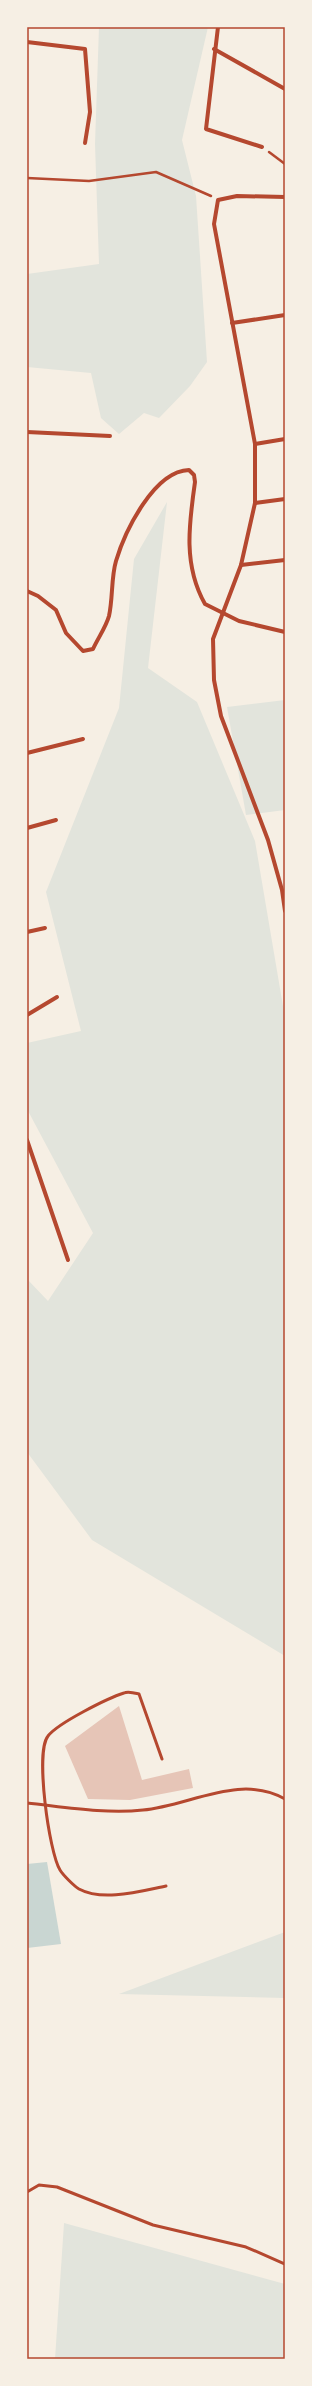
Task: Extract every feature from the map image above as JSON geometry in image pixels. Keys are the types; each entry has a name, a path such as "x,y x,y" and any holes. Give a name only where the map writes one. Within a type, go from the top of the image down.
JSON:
{"street":[{"path":"218,27 214,49 206,129 262,147"},
{"path":"27,42 85,49 90,112 85,143"},
{"path":"214,49 285,89"},
{"path":"285,197 236,196 218,200 214,224 255,444 255,503 241,565 221,613 213,638 214,680 218,701 230,740 268,840 284,890 285,911"},
{"path":"232,322 285,315"},
{"path":"27,432 110,436"},
{"path":"255,444 285,440"},
{"path":"27,591 38,596 56,610 66,633 83,651 93,649 108,617 116,561 136,514 165,479 178,471 189,470 194,475 195,482 188,527 192,575 205,604 239,621 285,632"},
{"path":"255,503 285,499"},
{"path":"241,565 285,560"},
{"path":"27,753 83,739"},
{"path":"27,828 56,820"},
{"path":"27,932 45,928"},
{"path":"27,1015 57,997"},
{"path":"27,1140 68,1260"}],"lane":[{"path":"162,1759 139,1694 126,1692 59,1725 47,1737 43,1753 44,1805 51,1839 60,1870 79,1889 104,1895 130,1894 166,1886"},
{"path":"27,1803 96,1810 143,1810 216,1793 248,1789 272,1792 285,1799"},
{"path":"27,2192 39,2185 57,2187 153,2225 246,2247 285,2264"}],"path":[{"path":"262,147 285,164"},
{"path":"27,178 89,181 156,172 218,200"}],"shaded area":[{"path":"99,27 208,27 182,140 196,196 207,362 190,386 159,418 144,413 119,434 101,418 91,373 27,367 27,274 99,264 95,144"},
{"path":"167,502 148,668 197,702 255,841 285,1018 285,1656 92,1540 27,1452 27,1279 48,1301 93,1233 27,1109 27,1043 81,1031 46,892 119,708 134,559"},
{"path":"285,700 285,810 246,815 227,707"},
{"path":"47,1862 61,1944 27,1948 27,1864"},
{"path":"285,1932 285,1998 119,1994"},
{"path":"64,2223 285,2284 285,2359 55,2359"}],"building":[{"path":"119,1706 142,1780 189,1769 193,1788 130,1800 88,1799 65,1746"}]}
